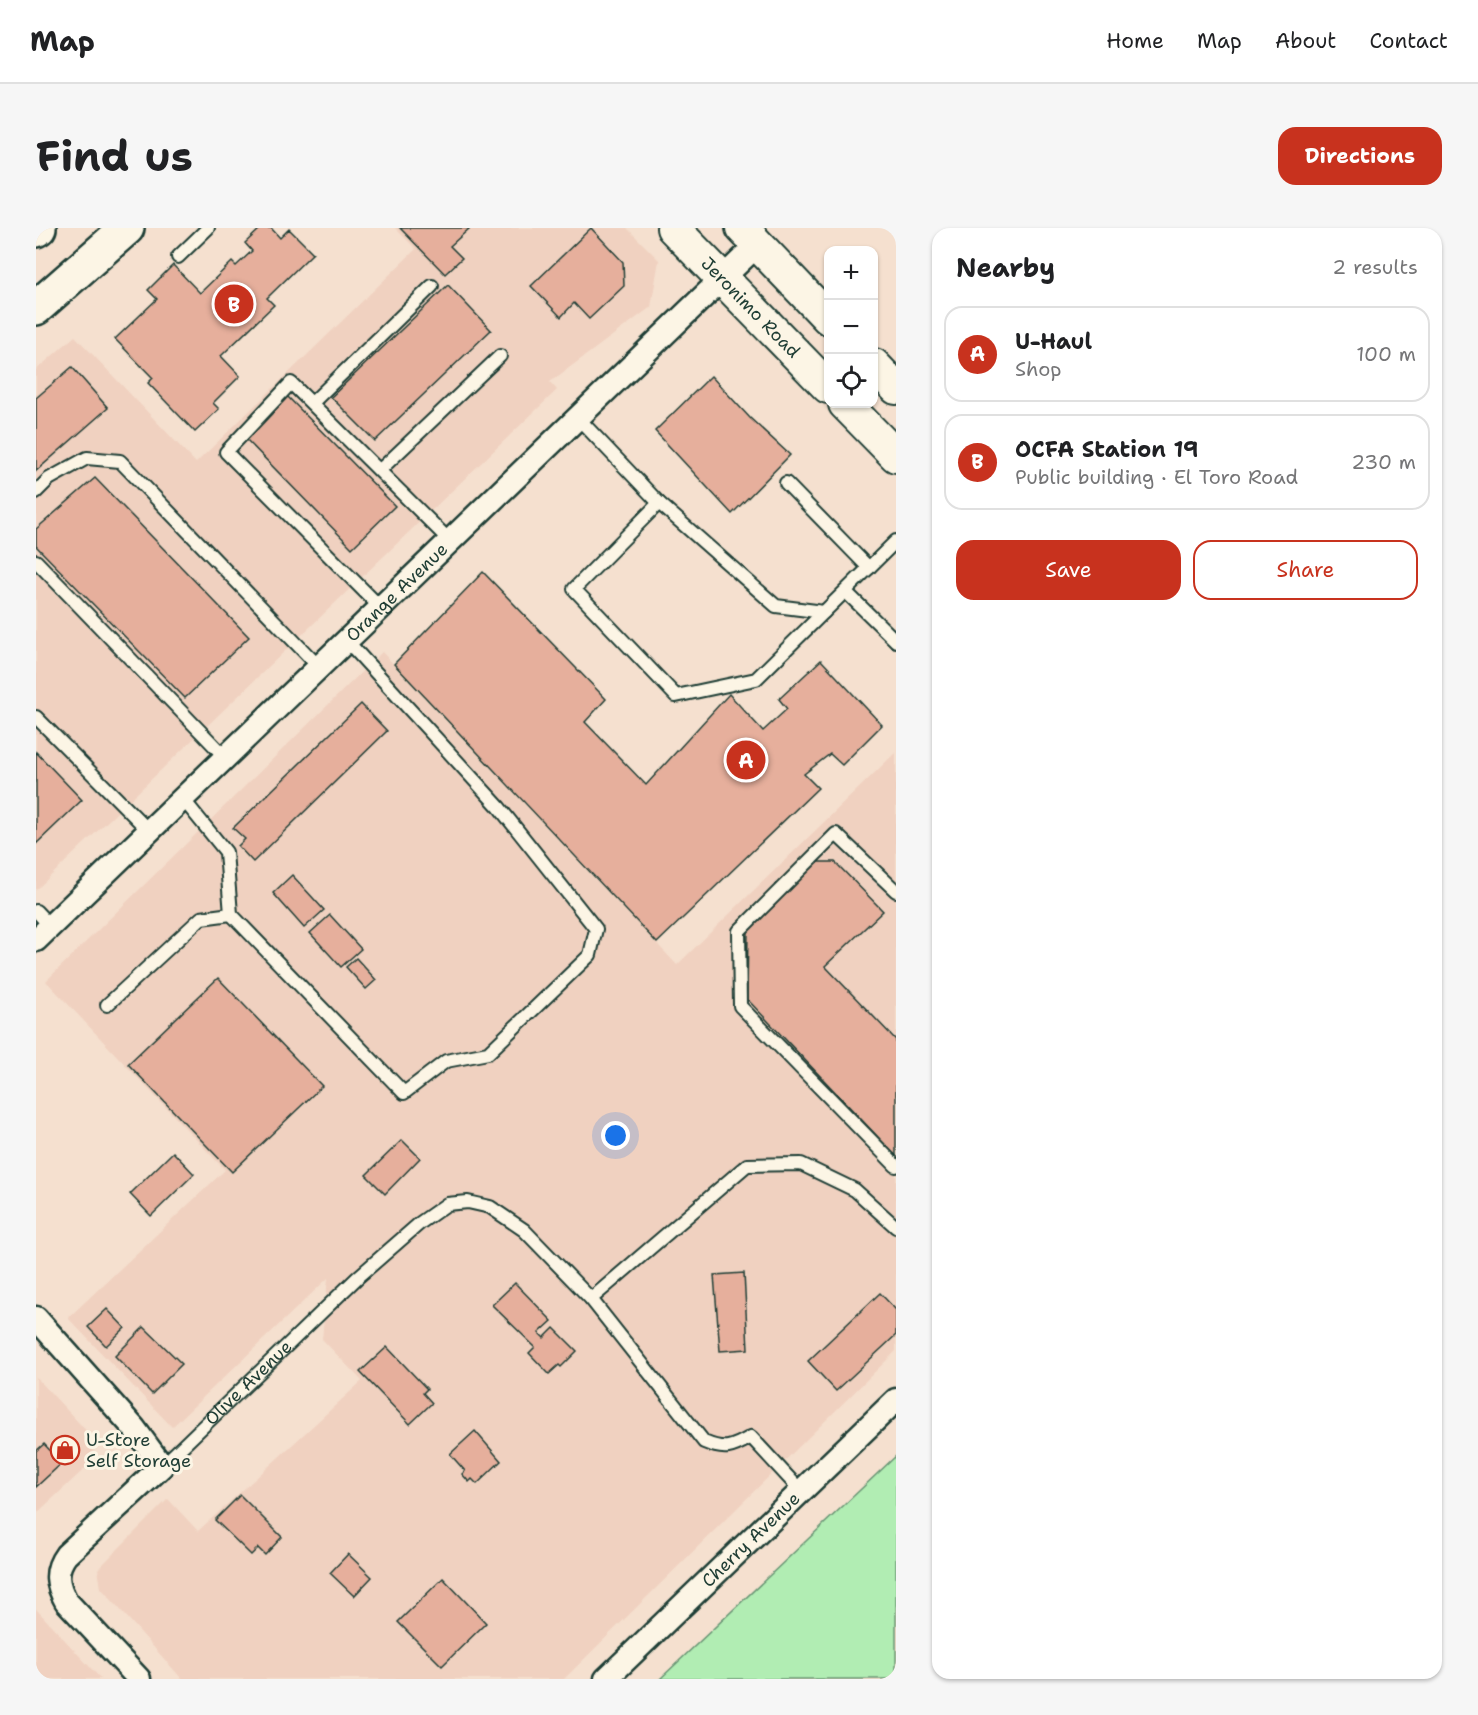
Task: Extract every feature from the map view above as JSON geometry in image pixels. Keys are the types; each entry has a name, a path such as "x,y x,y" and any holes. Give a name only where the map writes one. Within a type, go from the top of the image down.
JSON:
{"main road":[{"path":"36,308 127,228"},
{"name":"Jeronimo Road","path":"672,228 824,383"},
{"path":"750,236 824,314"},
{"path":"878,370 896,388"},
{"path":"848,408 896,456"}],"street":[{"name":"Orange Avenue","path":"41,925 183,799 723,279 750,236"},
{"path":"36,1317 134,1428 162,1466"},
{"name":"Cherry Avenue","path":"606,1679 896,1401"},
{"name":"Olive Avenue","path":"139,1679 66,1601 59,1588 59,1564 162,1466"}],"lane":[{"path":"178,257 208,228"},
{"path":"312,403 432,286"},
{"path":"380,470 500,356"},
{"path":"381,608 226,452 291,383 450,541"},
{"path":"578,418 658,503 776,606 824,612"},
{"path":"36,492 49,479 87,458 120,461 320,667"},
{"path":"786,483 869,568"},
{"path":"658,503 574,589 676,696 756,679 896,541"},
{"path":"36,561 226,758"},
{"path":"846,592 896,640"},
{"path":"183,799 226,852 231,914 404,1093 446,1061 488,1053 590,956 596,929 500,807 347,641"},
{"path":"36,717 149,831"},
{"path":"896,891 836,834 739,931 740,1006 896,1166"},
{"path":"107,1005 201,918 231,914"},
{"path":"591,1299 747,1165 801,1164 855,1190 896,1227"},
{"name":"Olive Avenue","path":"162,1466 315,1317 420,1223 447,1204 468,1202 490,1207 524,1230 591,1299 704,1442 718,1449 735,1446 751,1437 801,1491"}],"shaded area":[{"path":"395,228 627,228 659,260 651,307 550,382 557,390 36,890 36,370 75,336 196,463 416,249"},
{"path":"382,652 677,965 896,752 896,1351 564,1679 182,1679 101,1588 98,1569 168,1499 198,1531 362,1381 322,1339 328,1278 172,1427 68,1318 225,1170 46,981"},
{"name":"U-Store Self Storage","path":"36,1377 94,1439 93,1461 36,1514"},
{"path":"36,1609 101,1679 36,1679"}],"green space":[{"path":"896,1456 896,1679 660,1679"}],"building":[{"path":"261,228 271,228 280,238 289,229 313,253 267,298 274,305 221,356 240,376 213,403 219,409 195,432 148,383 153,378 115,339 157,299 148,290 173,265 200,293 232,262 236,266 252,251 245,243"},
{"path":"400,228 470,228 450,246 462,258 445,274"},
{"path":"591,228 623,262 624,286 589,319 574,303 561,317 531,286"},
{"path":"448,285 491,330 375,441 331,397"},
{"path":"72,367 108,408 36,471 36,398"},
{"path":"711,376 750,418 790,455 732,514 655,431"},
{"path":"287,396 395,506 352,548 245,438"},
{"path":"95,478 249,637 185,698 36,546 36,529"},
{"path":"483,572 606,699 585,722 646,785 729,694 763,731 787,709 779,699 821,660 882,725 842,765 830,754 804,774 818,788 657,943 394,664"},
{"path":"361,704 387,731 253,862 238,846 245,839 233,828"},
{"path":"36,752 82,800 36,844"},
{"path":"817,862 835,862 883,911 825,966 896,1040 896,1156 747,999 748,930"},
{"path":"292,875 324,910 304,928 273,893"},
{"path":"330,915 361,949 341,967 310,933"},
{"path":"356,958 376,980 366,989 346,967"},
{"path":"218,978 322,1086 232,1172 128,1064"},
{"path":"402,1140 420,1158 385,1194 366,1175"},
{"path":"173,1152 194,1174 151,1216 130,1194"},
{"path":"744,1273 748,1349 720,1351 714,1275"},
{"path":"515,1283 552,1321 539,1333 544,1338 554,1328 577,1351 561,1367 559,1365 549,1374 529,1353 535,1347 492,1305"},
{"path":"880,1293 896,1310 896,1335 836,1391 808,1361"},
{"path":"107,1309 125,1328 106,1346 88,1327"},
{"path":"144,1327 182,1364 152,1394 115,1356"},
{"path":"387,1347 427,1389 423,1393 432,1403 410,1424 360,1372"},
{"path":"475,1431 501,1461 477,1484 472,1479 469,1482 462,1474 465,1471 450,1454"},
{"path":"44,1444 62,1463 36,1487 36,1451"},
{"path":"240,1495 282,1537 265,1555 258,1548 251,1555 215,1520"},
{"path":"348,1554 372,1577 354,1596 330,1573"},
{"path":"443,1578 486,1623 442,1666 398,1622"}],"place":[{"name":"OCFA Station 19","path":"234,304"},
{"name":"U-Haul","path":"746,760"},
{"name":"U-Store Self Storage","path":"65,1450"}]}
